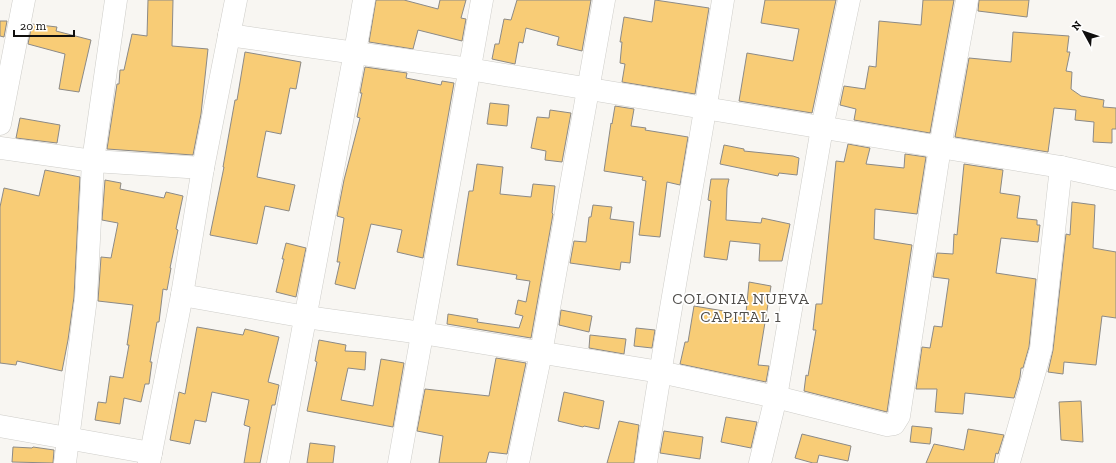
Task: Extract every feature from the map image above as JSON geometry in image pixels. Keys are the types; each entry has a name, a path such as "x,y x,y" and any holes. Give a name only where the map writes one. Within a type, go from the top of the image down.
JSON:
{"street":[{"path":"0,124 24,0"},
{"path":"65,463 86,298 93,162 116,0"},
{"path":"0,426 68,437 150,458 182,295 203,168 236,0"},
{"path":"278,463 356,52 364,0"},
{"path":"399,463 482,0"},
{"path":"518,463 541,353 604,0"},
{"path":"646,463 723,0"},
{"path":"760,463 776,397 822,128 849,0"},
{"path":"182,295 306,317 660,372 776,397 887,425 894,424 899,416 940,147 967,0"},
{"path":"229,35 469,69 1061,167 1116,179"},
{"path":"0,148 93,162 203,168"},
{"path":"1009,462 1041,349 1061,167"}],"building":[{"path":"148,0 173,0 172,46 208,49 201,114 193,155 107,149 117,84 119,84 120,70 124,70 132,34 147,36"},
{"path":"376,0 404,0 438,9 440,0 466,0 461,18 466,19 462,41 418,30 413,49 369,42"},
{"path":"517,0 591,0 582,51 557,45 559,37 526,28 523,43 519,42 515,64 492,59 495,44 499,44 504,19 511,20"},
{"path":"655,0 709,8 695,94 622,82 625,64 620,63 622,42 620,42 624,17 652,22"},
{"path":"765,0 836,0 812,113 739,101 747,53 793,61 799,29 761,23"},
{"path":"923,0 954,0 930,133 854,120 856,109 840,105 844,86 865,89 869,66 876,67 879,21 921,25"},
{"path":"979,0 1029,0 1027,17 978,11"},
{"path":"0,21 7,21 4,37 0,36"},
{"path":"32,24 57,27 56,31 91,40 79,92 59,89 65,54 28,44"},
{"path":"1013,32 1069,36 1067,52 1070,52 1066,71 1072,72 1071,89 1081,96 1104,100 1103,107 1116,108 1116,129 1112,129 1112,143 1093,142 1094,122 1075,120 1076,110 1054,108 1048,152 955,137 969,58 1011,62"},
{"path":"245,52 301,62 296,89 290,88 281,134 266,131 257,177 295,185 289,211 265,206 257,244 210,235"},
{"path":"365,67 407,73 406,78 441,85 442,81 454,83 423,258 397,252 402,230 371,224 355,289 335,284 340,262 337,262 344,218 337,216 344,180 360,118 357,117"},
{"path":"490,103 509,105 507,126 487,124"},
{"path":"615,106 634,109 631,126 646,128 645,130 688,137 680,185 667,182 660,237 639,235 646,181 642,180 643,177 604,171"},
{"path":"550,110 571,113 562,162 545,160 546,151 531,148 537,117 549,118"},
{"path":"20,118 60,125 57,143 16,138"},
{"path":"848,144 870,148 866,164 904,168 905,154 926,157 917,214 875,209 874,239 912,245 887,412 804,391 816,330 813,330 816,304 822,304 836,161 844,162"},
{"path":"724,145 744,149 744,151 793,156 799,158 797,175 779,173 778,176 720,164"},
{"path":"477,164 503,167 500,194 531,197 533,184 555,186 553,214 531,338 447,324 448,314 478,319 477,322 519,328 523,316 515,314 518,300 526,302 530,281 516,279 517,275 457,265 469,191 473,191"},
{"path":"964,164 1003,170 1000,193 1020,196 1017,218 1037,220 1037,225 1040,225 1038,242 1001,238 996,273 1036,279 1029,347 1023,368 1021,368 1014,398 965,393 963,414 935,412 937,389 916,389 922,347 930,348 934,326 942,327 949,279 933,277 937,253 953,254 954,234 957,235"},
{"path":"45,170 80,177 74,297 62,371 17,361 16,365 0,363 0,207 4,188 39,196"},
{"path":"711,179 729,179 727,188 726,220 761,223 762,218 790,224 782,261 759,261 760,244 730,241 727,260 704,257 711,201 708,200"},
{"path":"105,180 121,183 120,189 164,198 166,192 183,196 176,229 178,230 167,290 163,289 159,322 157,322 150,362 152,362 149,384 145,384 141,402 124,398 120,424 95,420 98,402 106,403 110,376 123,378 129,345 127,345 133,305 98,301 101,257 111,258 118,223 102,220"},
{"path":"1072,202 1095,205 1093,248 1116,252 1116,318 1102,316 1096,365 1064,362 1063,374 1048,372 1053,350 1066,234 1070,235"},
{"path":"593,205 612,207 610,219 634,222 630,263 621,262 620,270 570,263 574,241 586,242 589,217 591,217"},
{"path":"286,243 306,248 296,297 276,292 284,259 282,259"},
{"path":"749,282 771,286 758,365 769,366 766,382 680,364 685,342 688,342 694,306 742,314 746,313"},
{"path":"561,310 592,316 589,332 559,325"},
{"path":"197,327 243,335 245,329 279,337 268,382 279,385 275,405 272,405 260,463 244,463 250,427 244,425 249,400 212,392 206,422 195,420 190,444 170,440 179,392 185,394"},
{"path":"636,328 655,330 652,348 634,346"},
{"path":"590,335 626,339 624,354 589,348"},
{"path":"319,340 346,345 345,351 366,352 365,370 348,368 341,400 373,406 381,359 404,363 393,427 307,411 317,362 315,361"},
{"path":"496,358 526,363 507,454 489,452 486,463 439,463 443,436 417,431 425,389 489,396"},
{"path":"564,392 604,401 599,429 558,421"},
{"path":"1081,401 1083,442 1061,440 1059,402"},
{"path":"726,417 757,422 751,448 721,442"},
{"path":"619,421 639,425 634,463 607,463"},
{"path":"912,426 932,428 930,444 910,442"},
{"path":"968,429 1004,435 998,454 996,453 994,463 926,463 934,444 964,450"},
{"path":"664,431 703,437 700,459 660,453"},
{"path":"802,434 851,446 848,461 819,455 817,463 795,458"},
{"path":"310,443 335,446 333,463 307,463"},
{"path":"13,447 33,447 54,450 53,463 12,462"}],"district":[{"name":"COLONIA NUEVA CAPITAL 1","path":"741,307"}]}
